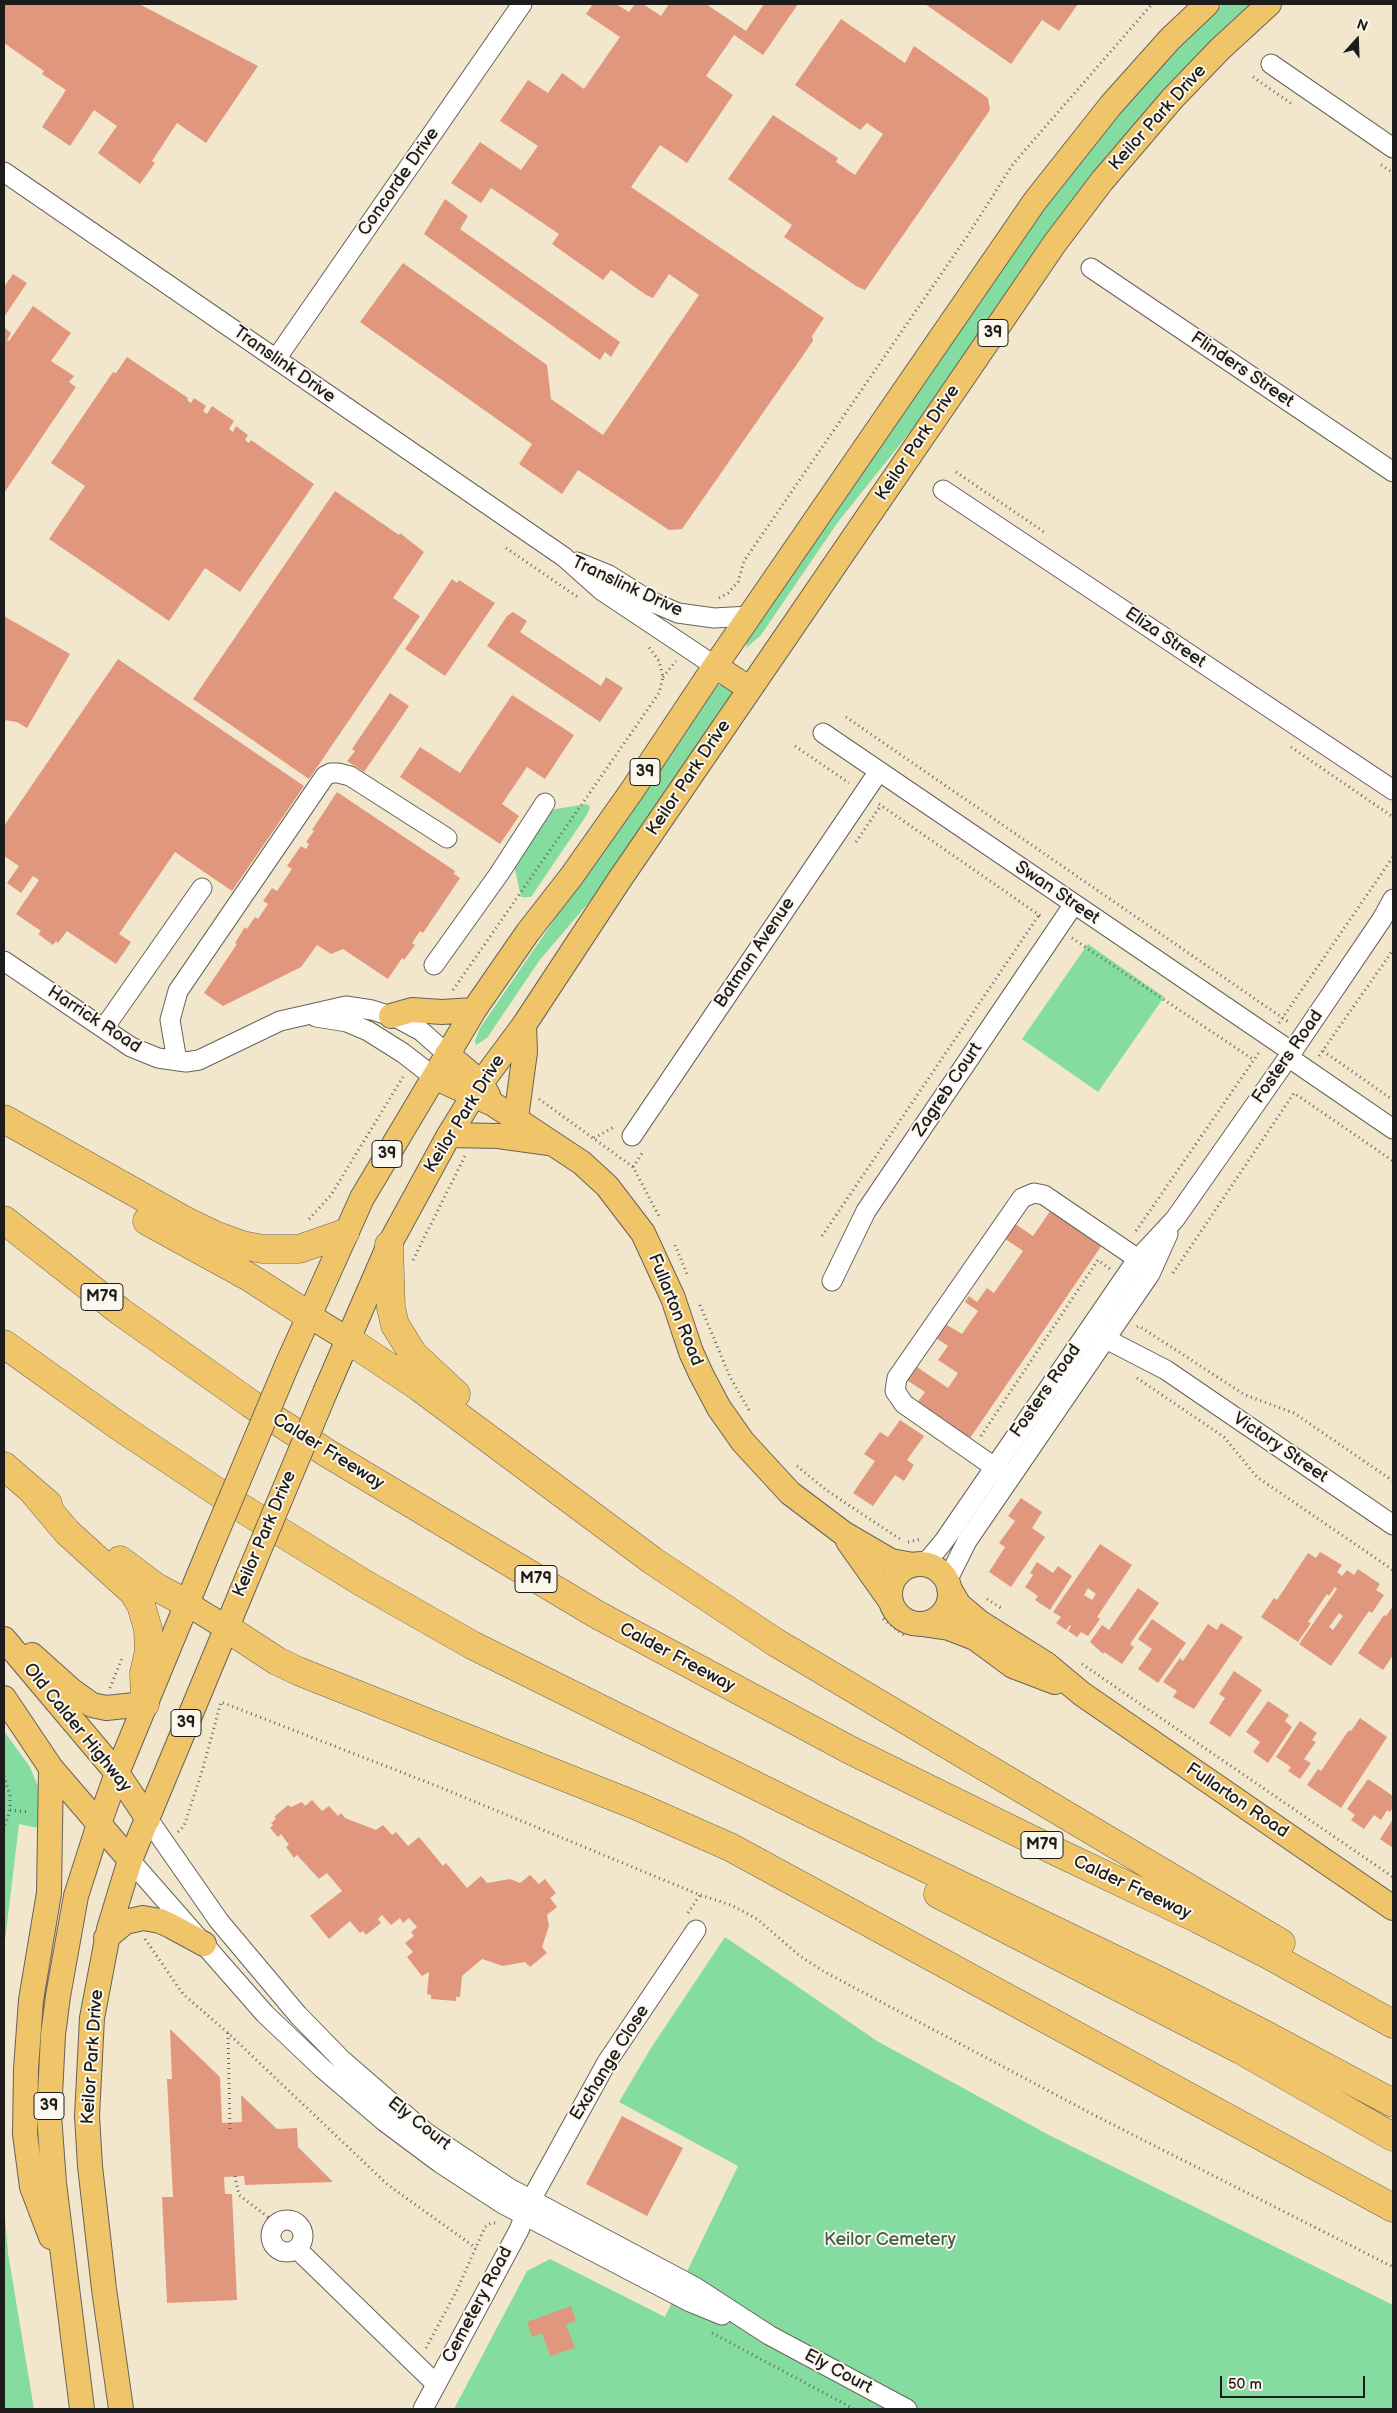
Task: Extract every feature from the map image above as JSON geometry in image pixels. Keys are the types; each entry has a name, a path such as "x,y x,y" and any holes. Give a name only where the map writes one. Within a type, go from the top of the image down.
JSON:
{"highway":[{"path":"4,1120 182,1219 217,1236 242,1245 262,1249 299,1249 345,1233"},
{"path":"4,1133 72,1177 249,1277 308,1316"},
{"name":"Calder Freeway","path":"4,1220 121,1312 251,1404 327,1453 596,1614 850,1750 1198,1919 1267,1954 1393,2024"},
{"path":"389,1245 391,1308 395,1325 413,1354 569,1499"},
{"path":"347,1339 419,1387 653,1560 775,1642 1216,1902 1340,1979 1393,2016"},
{"path":"4,1344 120,1427 240,1507 604,1726 1170,2012 1241,2050 1393,2137"},
{"path":"4,1466 35,1494 144,1578 186,1604"},
{"path":"35,1494 67,1532 133,1592 141,1605 148,1629 148,1651 144,1673 145,1704"},
{"path":"225,1627 277,1661 298,1671 637,1806 730,1847 1393,2208"},
{"path":"472,1645 815,1815 1158,1980 1393,2103"}],"main road":[{"name":"39","path":"82,2409 63,2266 49,2115 53,2035 70,1922 99,1824 117,1773 186,1604 345,1233 378,1170 474,1010 528,932 571,877 631,792 715,666 1035,201 1111,105 1170,39 1207,4"},
{"name":"Keilor Park Drive","path":"121,2409 93,2204 87,2116 92,2018 106,1938 130,1860 225,1627 347,1339 389,1245 449,1134 482,1094 524,1025 620,879 1078,212 1172,99 1220,49 1269,4"},
{"path":"715,666 750,689"},
{"path":"391,1016 412,1010 442,1012 474,1010"},
{"path":"516,1118 526,1052 524,1025"},
{"name":"Fullarton Road","path":"448,1054 482,1094 582,1163 607,1186 643,1233 673,1298 698,1367 719,1408 743,1442 790,1492 843,1533 891,1561 917,1565"},
{"name":"Fullarton Road","path":"434,1077 482,1094"},
{"path":"449,1134 481,1135 555,1143"},
{"path":"308,1316 347,1339"},
{"name":"Fullarton Road","path":"843,1533 889,1599"},
{"path":"917,1565 936,1569 948,1584 947,1608 932,1621 922,1624 905,1620 898,1614 889,1599 891,1589 898,1574 917,1565"},
{"name":"Fullarton Road","path":"948,1584 959,1605 968,1614 1046,1664 1082,1694 1393,1908"},
{"path":"186,1604 225,1627"},
{"name":"Fullarton Road","path":"922,1624 949,1628 975,1638 1013,1666 1082,1694"},
{"path":"4,1628 71,1690 92,1705 106,1708 145,1704"},
{"name":"Old Calder Highway","path":"4,1639 117,1773 148,1819"},
{"path":"4,1698 52,1768 130,1860"},
{"path":"52,1768 50,1893 31,2000 26,2069 25,2134 32,2187 63,2266"},
{"path":"106,1938 125,1922 143,1918 171,1926 204,1944"}],"street":[{"name":"Concorde Drive","path":"276,359 522,4"},
{"path":"1271,64 1393,148"},
{"name":"Translink Drive","path":"4,172 564,557 601,590 715,666"},
{"name":"Flinders Street","path":"1091,268 1393,472"},
{"name":"Eliza Street","path":"943,490 1391,790"},
{"name":"Translink Drive","path":"564,557 609,575 662,607 704,618 729,619 750,616"},
{"name":"Swan Street","path":"823,733 1270,1037 1309,1071 1393,1129"},
{"name":"Batman Avenue","path":"632,1136 879,771"},
{"path":"178,1061 170,1020 178,992 324,776 338,772 350,776 447,838"},
{"path":"434,965 499,874 545,803"},
{"path":"104,1028 202,888"},
{"name":"Fosters Road","path":"948,1584 960,1552 1150,1274 1175,1219 1388,913 1393,899"},
{"name":"Zagreb Court","path":"832,1282 866,1211 1074,904"},
{"name":"Harrick Road","path":"4,961 131,1047 146,1054 178,1061 199,1060 280,1021 346,1006 372,1010 391,1016 421,1031 448,1054"},
{"name":"Harrick Road","path":"302,1016 348,1022 368,1031 434,1077"},
{"path":"1010,1478 904,1404 895,1391 898,1378 1022,1198 1034,1193 1044,1195 1131,1254"},
{"name":"Fosters Road","path":"917,1565 930,1558 944,1541 1094,1322 1131,1254 1175,1219"},
{"name":"Victory Street","path":"1094,1322 1393,1525"},
{"name":"Victory Street","path":"1110,1332 1135,1332 1166,1370"},
{"name":"Ely Court","path":"148,1819 219,1921 298,2015 342,2060 425,2132 476,2167 528,2208"},
{"name":"Ely Court","path":"130,1860 265,2014 322,2068 393,2128 456,2174 528,2208 690,2302 769,2335 907,2409"},
{"name":"Exchange Close","path":"528,2208 607,2062 691,1923"},
{"path":"284,2031 298,2015"},
{"name":"Cemetery Road","path":"423,2409 528,2208"},
{"path":"277,2224 272,2234 274,2244 287,2252 299,2246"},
{"path":"299,2246 439,2379"},
{"path":"299,2246 424,2357 439,2379"}],"path":[{"path":"704,618 721,595 728,593 738,582 744,561 968,235 1013,164 1152,4"},
{"path":"506,548 584,602"},
{"path":"442,1012 447,999 659,694 663,676 659,661 647,644"},
{"path":"663,676 667,675 686,646"},
{"path":"846,717 1326,1046"},
{"path":"795,746 1058,928 1254,1060"},
{"path":"985,1439 980,1435 1098,1260 1110,1269 1131,1254 1254,1060 1393,856"},
{"path":"822,1236 1039,915"},
{"path":"1171,1276 1393,950"},
{"path":"1323,1051 1393,1100"},
{"path":"1294,1093 1393,1161"},
{"path":"412,1266 464,1157 476,1149 481,1135"},
{"path":"1144,1317 1135,1332 1244,1395 1294,1413 1393,1481"},
{"path":"1129,1373 1224,1437 1256,1477 1393,1570"},
{"path":"979,1593 1003,1610"},
{"path":"1076,1660 1393,1877"},
{"path":"166,1846 184,1826 203,1768 221,1702 437,1786 700,1895 731,1905 757,1919 800,1956 843,1981 1094,2115 1393,2267"},
{"path":"4,1776 10,1796 10,1810 4,1830"},
{"path":"691,1923 700,1895"},
{"path":"143,1918 145,1938 183,1994 228,2033 388,2185 476,2248 457,2290 426,2347 424,2357"},
{"path":"228,2033 230,2129"},
{"path":"235,2176 239,2194 277,2224"}],"green space":[{"path":"1223,4 1252,4 1231,22 1146,110 1063,213 918,422 838,522 761,635 746,648 748,638 1035,218 1112,120 1170,55"},
{"path":"718,685 732,685 736,688 601,888 539,961 487,1038 476,1045 475,1041 480,1028 714,687"},
{"path":"586,804 590,806 588,813 531,897 521,897 514,865 549,812"},
{"path":"1088,944 1164,997 1098,1092 1022,1039"},
{"path":"4,1731 30,1767 41,1794 43,1829 19,1824 4,1949"},
{"name":"Keilor Cemetery","path":"725,1937 877,2041 1049,2135 1393,2305 1393,2409 454,2409 527,2271 550,2259 665,2317 738,2166 619,2102 651,2048"},
{"path":"4,2205 8,2253 34,2409 4,2409"}],"building":[{"path":"4,4 139,4 258,66 206,143 177,123 152,161 155,163 140,184 98,153 117,126 94,110 70,146 42,127 66,90 42,74 44,71 4,43"},
{"path":"593,4 616,4 629,12 635,4 643,4 661,16 669,4 706,4 746,31 764,4 798,4 763,55 734,35 706,76 733,95 687,163 660,145 631,187 824,318 812,336 813,341 682,529 669,530 578,470 562,494 519,464 532,444 360,322 403,263 547,365 551,399 603,435 699,295 669,274 653,298 611,270 603,280 552,244 559,234 491,188 481,203 451,183 480,142 521,170 538,146 500,121 528,80 548,93 562,73 584,89 620,37 586,14"},
{"path":"925,4 1078,4 1059,31 1042,20 1011,64"},
{"path":"841,19 905,63 914,46 988,98 990,110 865,290 856,286 784,237 792,225 728,179 773,115 838,158 836,162 855,175 883,134 867,123 860,130 795,85"},
{"path":"445,199 468,216 460,229 620,342 611,357 605,352 600,360 424,234"},
{"path":"13,274 27,283 4,317 4,287"},
{"path":"33,306 71,333 51,361 74,376 69,382 76,387 4,493 4,327 11,333 7,340 9,341"},
{"path":"127,357 188,398 187,400 191,403 194,398 206,406 203,411 207,414 212,406 234,421 229,429 233,432 236,426 248,435 245,440 249,443 251,440 314,484 240,592 205,568 169,621 49,539 85,486 51,463 113,372 116,373"},
{"path":"335,491 399,535 400,533 424,552 393,598 420,616 309,779 193,699"},
{"path":"452,579 457,583 459,580 495,603 445,676 405,649"},
{"path":"513,612 527,621 520,632 601,686 606,677 623,688 600,722 487,646 507,616"},
{"path":"4,616 70,654 27,728 17,722 4,720"},
{"path":"118,659 304,786 232,891 175,852 119,934 131,942 116,964 67,931 58,943 56,941 53,945 38,934 41,931 16,914 39,880 33,876 21,893 7,883 19,866 4,856 4,826"},
{"path":"390,693 409,706 364,772 347,761 355,751 352,749"},
{"path":"512,695 574,735 545,779 527,767 502,804 519,816 500,844 400,777 420,747 460,773"},
{"path":"337,792 455,871 454,874 460,878 423,933 420,931 412,943 415,945 404,960 402,958 388,979 343,949 331,954 317,945 301,967 223,1006 204,993 237,944 235,943 245,927 247,929 255,917 258,919 268,904 263,901 272,888 277,891 292,869 287,866 301,846 306,849 309,844 306,842 314,831 312,830"},
{"path":"1053,1207 1104,1242 966,1444 914,1407 925,1392 905,1379 914,1365 948,1388 958,1373 938,1360 948,1346 933,1336 942,1322 962,1334 978,1311 965,1302 969,1296 977,1302 987,1288 994,1293 1023,1251 1001,1236 1011,1221 1033,1236"},
{"path":"900,1420 924,1436 907,1460 914,1465 904,1481 895,1475 873,1506 853,1493 875,1461 864,1454 880,1432 888,1437"},
{"path":"1021,1498 1042,1512 1032,1528 1045,1537 1011,1587 989,1572 1005,1547 999,1543 1015,1521 1008,1516"},
{"path":"1100,1544 1132,1565 1097,1617 1100,1619 1088,1636 1081,1632 1077,1637 1068,1631 1070,1625 1066,1630 1056,1623 1061,1617 1053,1612","holes":["1088,1588 1096,1594 1092,1600 1084,1595"]},
{"path":"1320,1552 1342,1565 1337,1572 1342,1576 1347,1570 1354,1575 1358,1569 1380,1584 1376,1590 1384,1595 1372,1613 1369,1611 1331,1666 1299,1644 1337,1589 1335,1587 1329,1596 1327,1594 1308,1622 1311,1623 1298,1642 1261,1617 1274,1598 1277,1600 1308,1553 1316,1558","holes":["1339,1613 1343,1616 1333,1630 1329,1627"]},
{"path":"1037,1562 1053,1573 1058,1566 1072,1576 1050,1610 1035,1600 1038,1596 1025,1587 1033,1575 1030,1573"},
{"path":"1138,1588 1159,1603 1130,1644 1134,1647 1122,1664 1104,1652 1103,1654 1090,1642 1102,1625 1109,1630"},
{"path":"1393,1606 1393,1655 1383,1670 1358,1653 1384,1615 1386,1616"},
{"path":"1152,1619 1186,1643 1158,1683 1138,1669 1152,1649 1138,1639"},
{"path":"1221,1623 1243,1637 1194,1709 1173,1697 1177,1691 1163,1682 1180,1658 1183,1661 1208,1624 1217,1630"},
{"path":"1234,1671 1262,1690 1230,1737 1209,1723 1225,1698 1219,1694"},
{"path":"1268,1701 1289,1715 1285,1721 1292,1727 1268,1763 1253,1752 1260,1742 1246,1732"},
{"path":"1360,1718 1387,1737 1341,1808 1307,1785 1318,1769 1321,1771 1349,1730 1351,1731"},
{"path":"1300,1721 1317,1733 1312,1740 1316,1742 1304,1759 1311,1763 1300,1779 1288,1771 1291,1767 1276,1757"},
{"path":"1368,1779 1393,1796 1393,1808 1390,1812 1387,1810 1381,1820 1374,1815 1364,1829 1351,1820 1355,1815 1347,1809"},
{"path":"312,1800 322,1811 329,1806 338,1816 341,1813 345,1818 376,1830 383,1825 392,1835 396,1832 408,1846 419,1837 443,1866 446,1863 467,1888 481,1876 487,1883 510,1879 520,1883 530,1875 539,1884 545,1879 556,1893 550,1898 557,1907 547,1915 549,1926 542,1947 547,1953 530,1967 525,1962 503,1966 482,1959 462,1976 460,1997 456,1997 456,2001 431,1999 431,1995 427,1994 429,1972 422,1976 407,1957 413,1952 405,1943 414,1936 411,1932 417,1927 409,1918 403,1923 400,1918 391,1925 382,1915 378,1919 381,1923 366,1935 363,1931 360,1933 350,1921 329,1939 310,1916 342,1891 327,1873 319,1879 297,1855 294,1858 286,1847 289,1845 281,1834 278,1837 270,1828 273,1825 271,1823 276,1819 274,1817 288,1805 291,1807 302,1802 305,1806"},
{"path":"1393,1819 1393,1848 1380,1839"},
{"path":"170,2029 220,2077 222,2123 242,2122 241,2095 277,2129 297,2128 298,2147 333,2182 245,2185 244,2176 224,2177 225,2194 232,2194 237,2300 167,2303 162,2197 173,2197 167,2079 172,2079"},
{"path":"622,2116 683,2148 647,2216 586,2184"},
{"path":"571,2306 576,2321 566,2324 575,2348 550,2356 542,2333 532,2337 527,2322"}]}
